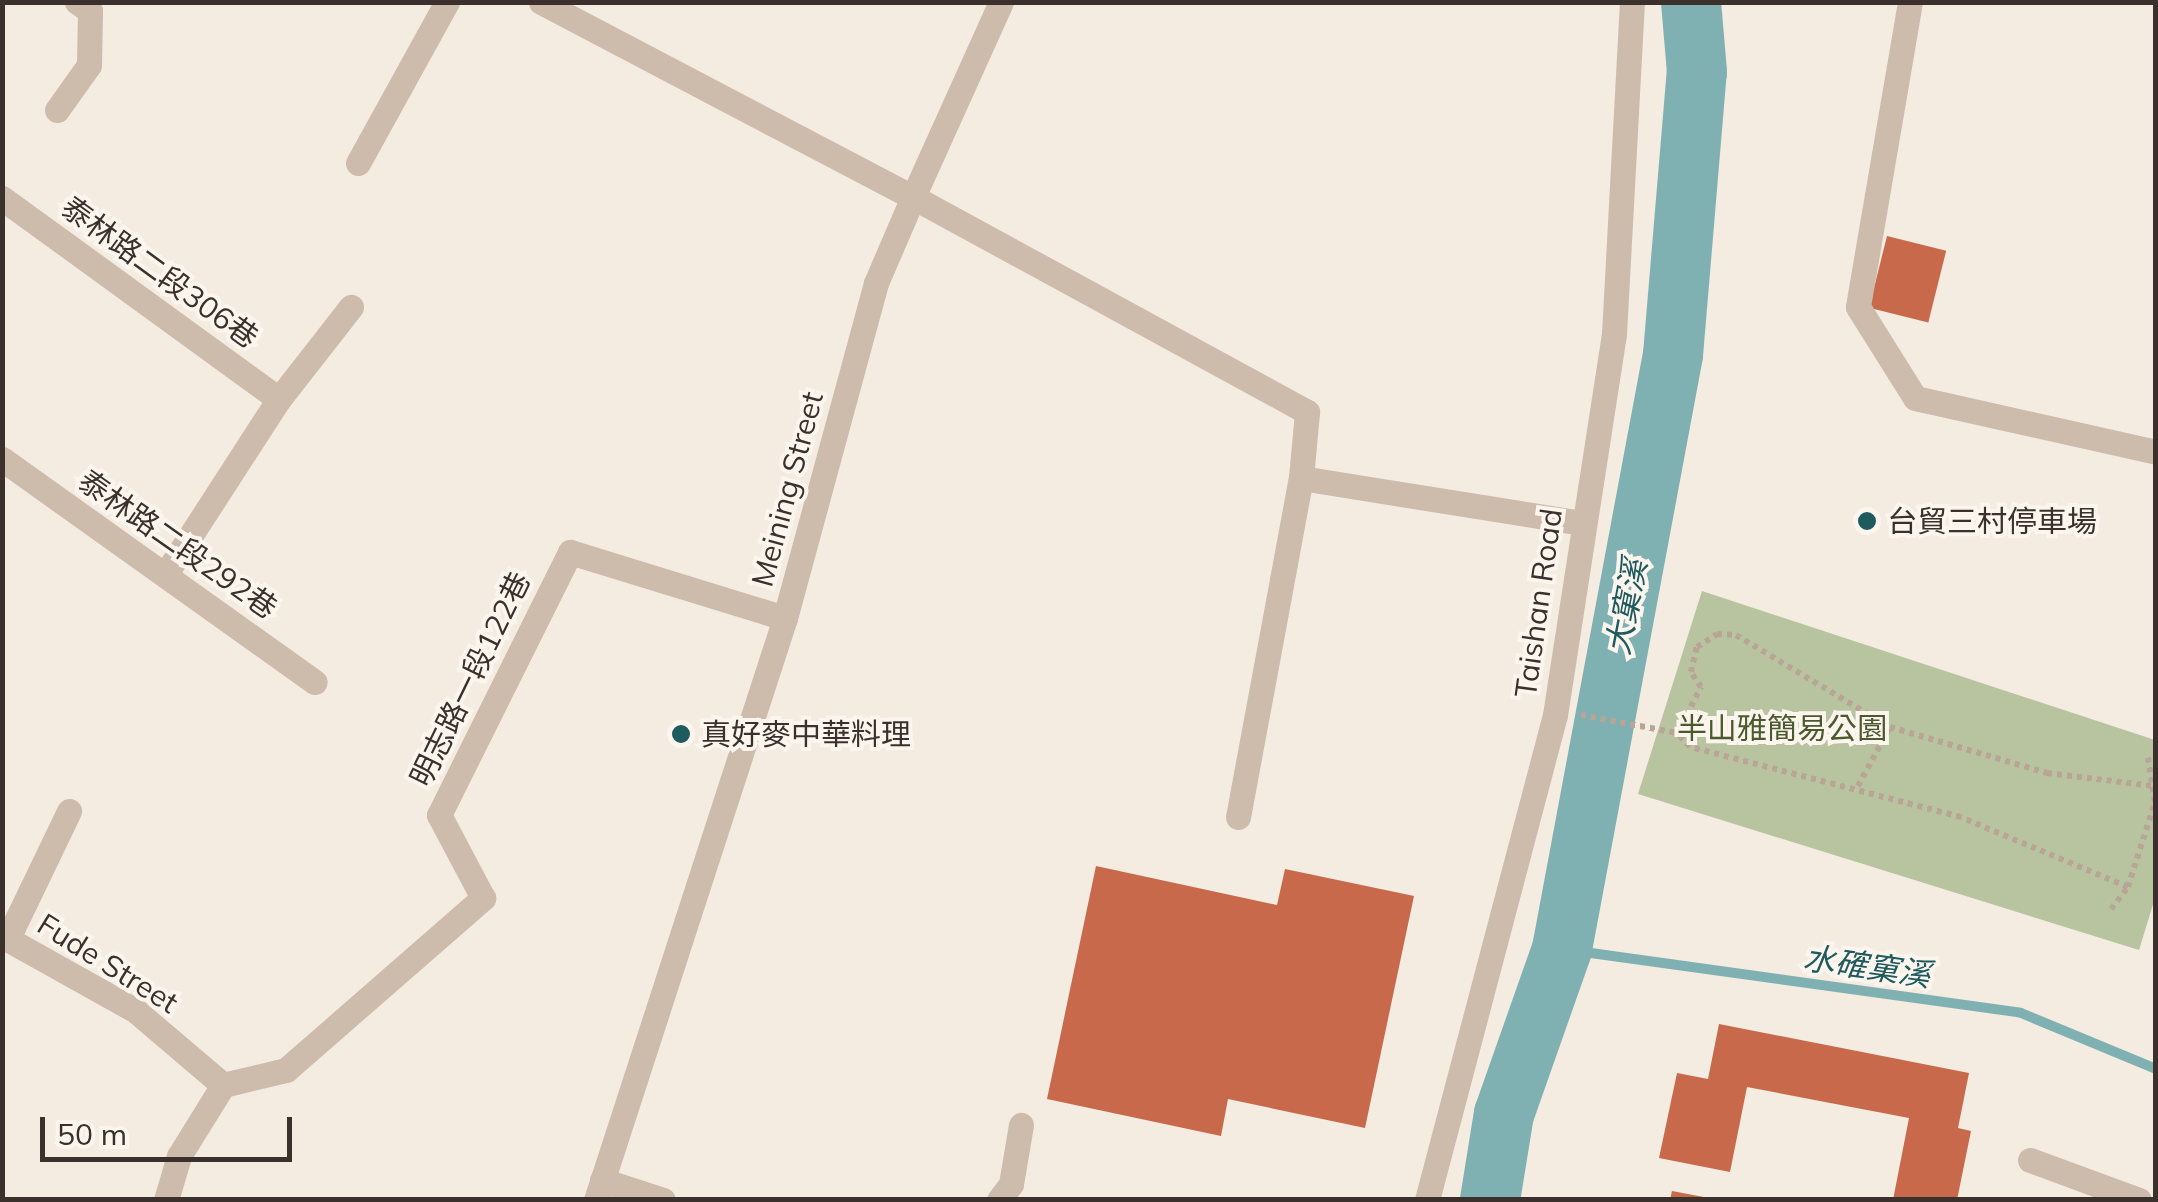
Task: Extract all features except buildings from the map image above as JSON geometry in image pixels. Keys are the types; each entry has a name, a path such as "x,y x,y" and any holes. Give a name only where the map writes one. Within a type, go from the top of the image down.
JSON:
{"street":[{"path":"57,110 89,65 90,11 78,2"},
{"path":"358,163 447,2"},
{"path":"540,2 913,197 1307,412 1301,478 1238,816"},
{"name":"Meining Street","path":"599,1190 785,618 876,284 1002,2"},
{"name":"Taishan Road","path":"1426,1200 1555,715 1614,334 1632,2"},
{"path":"1910,2 1858,307 1915,398 2156,452"},
{"name":"泰林路二段306巷","path":"2,198 279,399"},
{"path":"165,576 279,399 351,307"},
{"name":"泰林路二段292巷","path":"2,459 315,682"},
{"path":"1301,478 1582,523"},
{"name":"明志路一段122巷","path":"223,1085 286,1070 483,898 439,815 570,552 785,618"},
{"path":"5,937 69,811"},
{"name":"Fude Street","path":"5,937 136,1011 223,1085"},
{"path":"166,1200 178,1156 223,1085"},
{"path":"999,1200 1012,1184 1022,1125"},
{"path":"2030,1160 2139,1200"},
{"path":"599,1190 663,1200"}],"path":[{"path":"1677,733 1701,687 1691,672 1697,647 1717,634 1736,635 1890,728 2047,772 2153,786"},
{"path":"1570,713 1677,733 1690,747 1726,760 1858,786 2009,835 2128,887"},
{"path":"1858,786 1890,728"},
{"path":"2111,910 2128,887 2155,802 2148,758"}],"green space":[{"name":"半山雅簡易公園","path":"1702,591 2155,740 2155,898 2139,950 1638,794"}],"waterway":[{"name":"大窠溪","path":"1490,1200 1504,1114 1562,949 1673,355 1697,72 1691,2"},
{"name":"水確窠溪","path":"1562,949 2021,1013 2156,1069"}],"place":[{"name":"台貿三村停車場","path":"1867,521"},
{"name":"真好麥中華料理","path":"681,734"}]}
